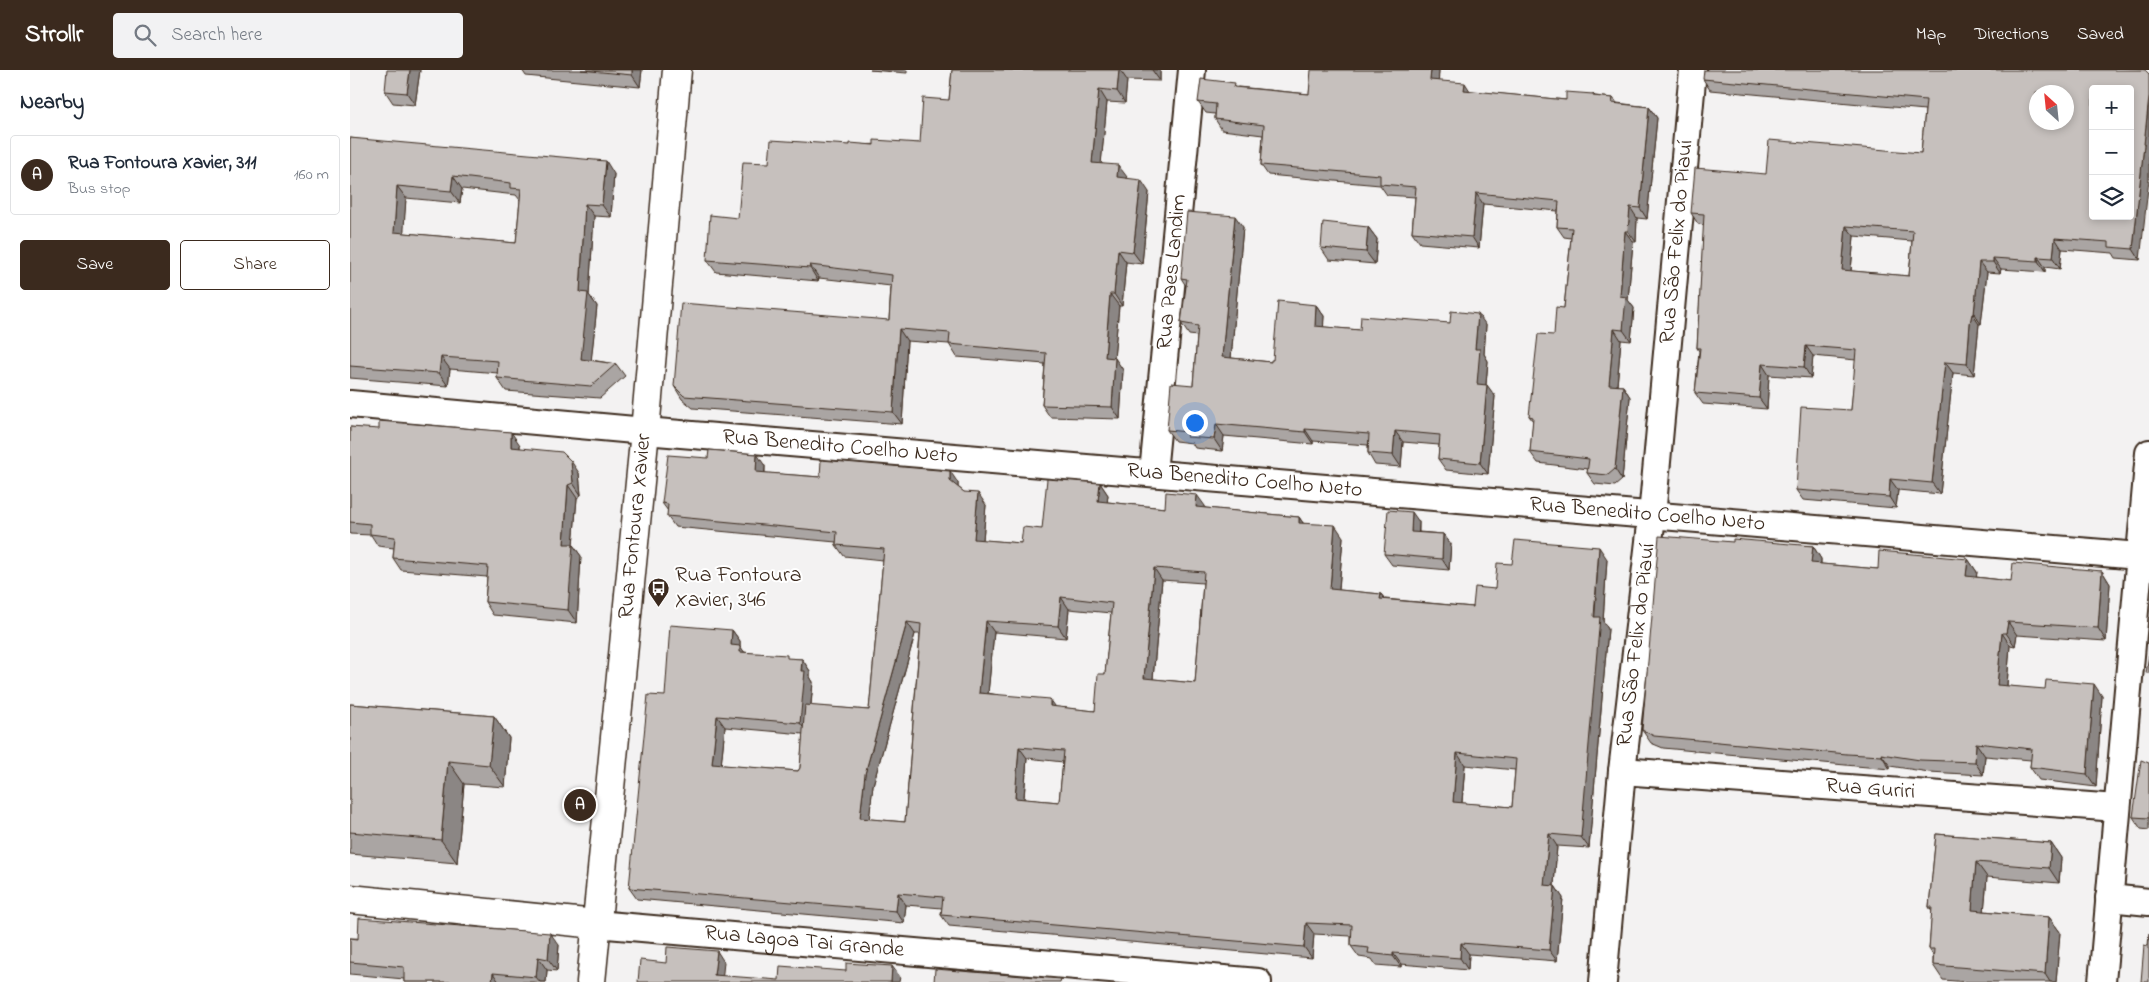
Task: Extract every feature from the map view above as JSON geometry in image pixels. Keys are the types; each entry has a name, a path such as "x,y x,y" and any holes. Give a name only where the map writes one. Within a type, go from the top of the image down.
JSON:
{"main road":[{"name":"Rua Fontoura Xavier","path":"591,982 645,431 677,70"},
{"name":"Rua Lagoa Tai Grande","path":"350,899 596,924"}],"street":[{"name":"Rua Paes Landim","path":"1153,473 1192,70"},
{"name":"Rua São Felix do Piauí","path":"1603,982 1622,771 1652,516 1693,70"},
{"name":"Rua Benedito Coelho Neto","path":"350,404 645,431 2139,556"},
{"path":"2102,982 2117,808 2138,697 2139,556 2147,496 2149,453"},
{"name":"Rua Guriri","path":"1622,771 2117,808"},
{"path":"2109,898 2149,902"},
{"name":"Rua Lagoa Tai Grande","path":"596,924 1114,976 1258,982"}],"building":[{"path":"387,70 410,70 407,93 385,91"},
{"path":"581,70 632,70 632,75"},
{"path":"952,70 1119,70 1117,91 1099,89 1092,163 1118,165 1117,177 1141,180 1133,252 1118,250 1114,294 1110,294 1105,357 1115,358 1112,407 1042,405 1046,353 949,344 950,333 899,329 893,412 684,396 674,386 681,303 889,320 892,275 810,265 810,268 707,260 710,215 738,218 743,162 769,163 771,140 850,145 850,143 874,145 874,140 920,143 923,98 949,100"},
{"path":"1311,70 1431,70 1430,80 1465,83 1464,90 1566,100 1566,92 1593,94 1593,96 1613,98 1612,103 1649,107 1640,208 1630,207 1628,231 1625,231 1620,296 1626,297 1623,330 1614,329 1609,385 1623,386 1615,469 1608,475 1587,473 1589,459 1530,452 1533,417 1529,416 1538,334 1554,335 1556,307 1564,308 1572,228 1557,227 1559,201 1476,193 1472,237 1412,232 1416,187 1380,184 1380,175 1261,165 1264,125 1215,119 1216,104 1198,102 1201,79 1235,83 1234,87 1309,94"},
{"path":"1704,70 2145,70 2149,74 2149,97 2133,249 2109,247 2109,242 2055,238 2053,258 2038,257 2038,261 1993,258 1993,262 1979,262 1974,314 1972,314 1970,323 1967,364 1945,362 1932,483 1890,479 1889,497 1796,490 1801,407 1851,410 1856,350 1806,346 1804,367 1762,364 1759,398 1695,393 1700,348 1697,348 1704,214 1691,213 1695,168 1766,174 1769,140 1921,153 1926,100 1703,79","holes":["1846,226 1913,231 1909,276 1842,270"]},
{"path":"350,138 606,161 602,205 585,204 580,292 588,293 581,359 616,364 591,386 497,378 498,361 441,357 439,373 350,366","holes":["453,176 511,183 511,188 521,189 516,243 394,232 397,186 451,191"]},
{"path":"1187,212 1235,216 1222,357 1271,362 1273,360 1278,301 1316,305 1315,326 1360,330 1361,316 1450,323 1451,311 1478,314 1475,349 1480,349 1477,384 1487,385 1480,463 1438,459 1440,435 1395,431 1393,455 1368,453 1369,434 1305,429 1305,432 1216,424 1214,439 1187,437 1188,432 1167,430 1171,383 1193,385 1198,326 1181,323 1187,279 1181,278"},
{"path":"1323,222 1368,227 1366,252 1321,248"},
{"path":"379,421 511,432 511,447 562,452 571,461 573,483 568,485 564,544 573,544 568,610 485,602 488,566 393,558 395,537 370,534 370,524 350,522 350,427 379,429"},
{"path":"709,450 757,454 756,472 820,477 821,460 950,471 950,481 964,492 978,493 974,539 1021,543 1023,527 1042,529 1047,479 1100,483 1098,501 1165,508 1166,492 1197,495 1196,507 1299,517 1299,523 1335,525 1330,589 1381,594 1380,599 1473,607 1475,587 1495,589 1497,563 1512,564 1515,540 1599,547 1594,617 1600,617 1581,837 1549,834 1544,885 1555,886 1549,950 1461,943 1460,958 1393,953 1393,956 1368,953 1369,948 1351,946 1352,925 1306,923 1304,947 941,915 943,897 898,893 896,911 629,888 648,695 665,696 670,625 732,630 731,645 740,646 740,652 787,655 787,658 802,659 801,671 805,671 800,723 717,716 712,764 798,771 800,768 805,705 869,710 884,549 836,545 837,532 667,516 668,504 662,503 668,455 708,458","holes":["1154,568 1204,572 1195,683 1144,678","1061,597 1112,603 1105,674 1098,674 1095,711 1050,706 1050,699 979,693 986,621 1058,626","907,622 921,624 905,822 860,818 865,774","1019,747 1064,751 1059,802 1015,798","1457,753 1516,759 1512,807 1453,802"]},
{"path":"1388,510 1412,512 1411,532 1443,534 1442,559 1384,554"},
{"path":"1659,536 1733,542 1733,539 1813,546 1811,563 1878,569 1879,551 1968,559 1966,576 2011,581 2013,563 2102,571 2098,628 2008,622 2006,633 2002,633 1997,685 2045,689 2046,680 2094,684 2087,774 2030,767 2032,749 1976,743 1975,762 1920,760 1881,754 1882,756 1847,754 1654,736 1642,730"},
{"path":"2149,655 2149,673 2146,673"},
{"path":"350,704 494,716 489,765 448,761 441,840 350,832"},
{"path":"2141,760 2149,763 2149,818 2133,817"},
{"path":"1936,834 2051,843 2049,868 1976,862 1972,910 2049,917 2045,974 1933,965 1934,949 1929,949 1932,907 1929,907"},
{"path":"359,918 550,933 548,959 538,957 536,977 493,973 492,982 404,982 404,967 350,962 350,938 358,939"},
{"path":"2149,933 2149,982 2141,982 2144,945 2148,946"},
{"path":"667,947 717,951 714,975 779,980 780,966 846,971 846,963 892,966 891,982 638,982 640,960 666,963"},
{"path":"935,969 1061,979 1060,982 934,982"}],"place":[{"name":"Rua Fontoura Xavier, 346","path":"659,608"},
{"name":"Rua Fontoura Xavier, 311","path":"580,805"}]}
